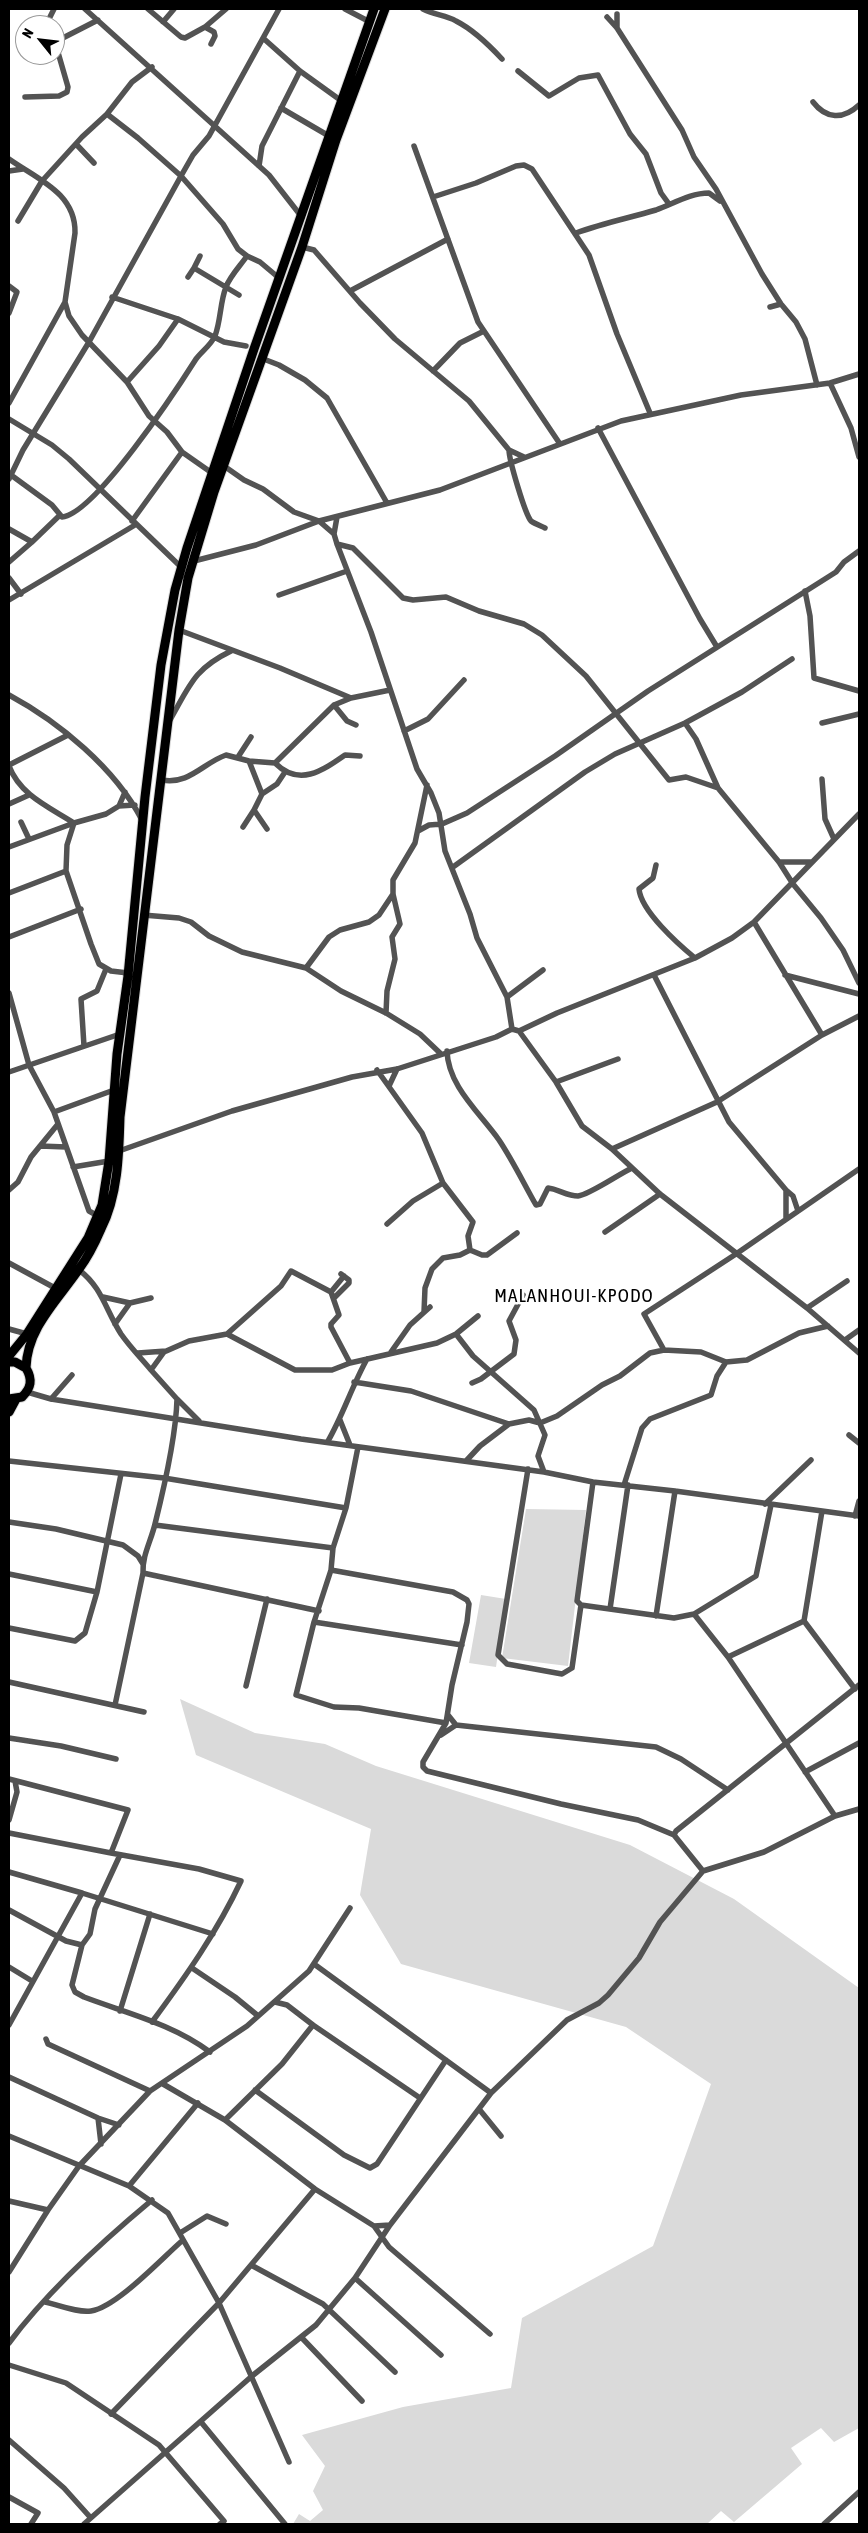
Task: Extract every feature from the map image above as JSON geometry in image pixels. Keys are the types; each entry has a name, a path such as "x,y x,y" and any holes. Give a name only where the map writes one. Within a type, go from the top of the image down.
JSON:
{"main road":[{"path":"9,1356 27,1334 88,1238 98,1216 109,1161 114,1090 161,666 180,567 374,9"},
{"path":"9,1412 12,1399 22,1397 27,1392 31,1380 26,1368 33,1337 49,1309 78,1270 107,1217 112,1201 119,1151 120,1117 143,915 162,780 185,588 224,466 302,247 336,140 385,9"},
{"path":"9,1362 15,1362 26,1368"}],"street":[{"path":"85,9 152,67 269,175 301,216"},
{"path":"148,9 181,37 185,38 205,27 226,9"},
{"path":"163,22 174,9"},
{"path":"247,256 225,288 215,337 198,357 154,421 101,489 68,516 60,515 52,505 10,477 89,342 112,297 181,176 215,125 279,9"},
{"path":"345,9 370,22"},
{"path":"423,9 431,14 456,20 483,40 502,59"},
{"path":"617,14 618,28"},
{"path":"607,17 618,28 682,130 694,157 716,189 720,201 781,304 796,322 805,340 817,385"},
{"path":"65,37 98,20"},
{"path":"205,27 214,32 215,36 211,44"},
{"path":"263,38 300,71 343,102"},
{"path":"25,97 59,96 67,92 68,87 62,65"},
{"path":"18,221 42,181 107,114 132,82 152,67"},
{"path":"259,166 262,146 300,71"},
{"path":"518,71 549,96 579,78 598,75 630,134 646,154 661,193 669,204"},
{"path":"813,102 820,111 833,116 843,115 859,105"},
{"path":"281,108 329,136"},
{"path":"107,114 138,138 181,176 223,224 238,249 260,262 279,278"},
{"path":"76,144 94,163"},
{"path":"414,146 469,300 484,331 560,444"},
{"path":"9,159 66,200 75,222 64,302 9,403"},
{"path":"433,196 476,183 516,166 524,165 532,169 589,255 617,334 650,413"},
{"path":"9,171 23,169"},
{"path":"576,233 706,193 720,201"},
{"path":"350,291 448,239"},
{"path":"302,247 314,250 395,339 469,401 509,450 524,457"},
{"path":"188,276 200,256"},
{"path":"194,268 239,295"},
{"path":"9,286 17,292 9,313"},
{"path":"112,297 178,319 224,342 246,346"},
{"path":"64,302 75,326 127,382 154,421 166,432 182,452 212,473"},
{"path":"770,307 781,304"},
{"path":"127,382 178,319"},
{"path":"433,371 466,338 484,331"},
{"path":"261,358 279,365 306,380 327,398 387,503"},
{"path":"194,561 256,545 319,521 440,490 598,428 650,413 741,395 830,383 859,374"},
{"path":"830,383 851,428 859,457"},
{"path":"9,419 52,445 101,489 180,567"},
{"path":"851,428 859,427"},
{"path":"598,428 684,590 717,646"},
{"path":"509,450 510,462 530,520 545,528"},
{"path":"9,600 134,523 182,452"},
{"path":"224,466 244,480 263,489 294,512 319,521 334,534"},
{"path":"9,562 60,515"},
{"path":"337,517 334,534 337,544 417,769 427,785 439,813 445,851 453,867 477,938 506,997 512,1029"},
{"path":"9,529 32,542"},
{"path":"337,544 352,548 403,598 413,600 446,597 479,611 532,628 569,658 617,714 669,780 681,777 718,788"},
{"path":"418,832 429,825 442,824 467,813 617,714 648,691 836,572 844,562 859,552"},
{"path":"279,595 347,571"},
{"path":"9,578 21,594"},
{"path":"806,591 810,616 814,678 859,691"},
{"path":"179,630 280,668 350,698"},
{"path":"167,729 199,672 210,661 231,651"},
{"path":"453,867 585,772 615,754 640,745 685,723 753,685 792,659"},
{"path":"404,731 428,719 464,680"},
{"path":"276,763 334,705 350,698 390,690"},
{"path":"9,695 46,716 68,735 126,792 144,824"},
{"path":"334,705 347,721 356,725"},
{"path":"822,723 859,714"},
{"path":"685,723 696,739 718,788 779,862 793,884 843,950 859,984"},
{"path":"68,735 9,765 13,776 30,794 74,823"},
{"path":"238,757 251,737"},
{"path":"162,780 172,782 190,778 218,758 226,755 249,761 276,763 285,772 299,776 330,767 345,755 360,756"},
{"path":"249,761 262,794"},
{"path":"243,827 262,794 277,784 285,772"},
{"path":"822,779 825,819 834,839"},
{"path":"386,1013 387,992 395,958 392,937 400,924 393,894 393,880 415,843 427,785"},
{"path":"119,806 126,792"},
{"path":"9,804 30,794"},
{"path":"9,847 74,823 106,814 119,806 135,805"},
{"path":"254,810 267,829"},
{"path":"519,1031 557,1013 695,958 732,938 754,922 793,884 859,814"},
{"path":"21,822 30,839"},
{"path":"74,823 67,845 66,871 96,957 99,964 106,969 128,973"},
{"path":"779,862 812,862"},
{"path":"656,865 653,878 639,889 642,898 648,911 681,947 695,958"},
{"path":"9,893 66,871"},
{"path":"306,968 329,937 340,930 370,922 379,915 393,894"},
{"path":"9,937 80,909"},
{"path":"143,915 179,918 191,922 209,936 242,952 306,968 341,991 386,1013 420,1034 440,1053"},
{"path":"754,922 822,1035"},
{"path":"84,1046 81,999 97,991 106,969"},
{"path":"506,997 543,970"},
{"path":"654,975 718,1102 734,1128 793,1196 798,1211"},
{"path":"785,975 859,994"},
{"path":"9,993 29,1065 54,1112 89,1211 98,1216"},
{"path":"612,1149 718,1102 822,1035 859,1016"},
{"path":"119,1151 232,1111 377,1070 397,1068 496,1037 512,1029 519,1031 556,1082 582,1126 612,1149 660,1194 807,1308 859,1352"},
{"path":"9,1072 120,1034"},
{"path":"447,1051 448,1066 464,1094 500,1141 536,1205 540,1204 548,1188 567,1195 586,1194 612,1177 632,1168"},
{"path":"556,1082 618,1059"},
{"path":"389,1086 397,1068"},
{"path":"377,1070 404,1111 422,1132 443,1183 473,1222 468,1236 470,1250"},
{"path":"54,1112 114,1090"},
{"path":"9,1190 21,1178 31,1157 58,1124"},
{"path":"40,1146 66,1147"},
{"path":"73,1167 109,1161"},
{"path":"664,1350 644,1314 736,1254 859,1169"},
{"path":"387,1224 413,1201 443,1183"},
{"path":"786,1190 786,1219"},
{"path":"606,1232 660,1194"},
{"path":"470,1250 477,1254 487,1255 517,1233"},
{"path":"424,1312 425,1288 432,1269 443,1258 460,1255 470,1250"},
{"path":"9,1263 55,1288"},
{"path":"78,1270 89,1278 103,1297 115,1324 151,1370 199,1421"},
{"path":"138,1353 166,1351 189,1341 227,1334 281,1286 291,1272 332,1295 339,1315 331,1324 331,1328 350,1362"},
{"path":"332,1295 343,1275"},
{"path":"807,1308 847,1280"},
{"path":"472,1383 514,1354 516,1340 510,1321 523,1295"},
{"path":"103,1297 130,1303 151,1298"},
{"path":"115,1324 130,1303"},
{"path":"390,1352 410,1325 430,1307"},
{"path":"227,1334 295,1370 332,1370 350,1362 437,1343 456,1334 478,1316"},
{"path":"466,1461 480,1446 508,1424 529,1420 540,1423 557,1416 602,1385 620,1376 650,1353 664,1350 701,1352 726,1362 747,1360 799,1333 828,1326"},
{"path":"9,1329 27,1334"},
{"path":"845,1340 859,1330"},
{"path":"456,1334 473,1356 508,1389 534,1410 545,1435 538,1456 544,1472"},
{"path":"151,1370 166,1351"},
{"path":"328,1441 340,1420 354,1382 367,1359"},
{"path":"610,1609 626,1485 642,1428 650,1420 711,1395 717,1376 726,1362"},
{"path":"51,1398 72,1375"},
{"path":"354,1382 410,1391 508,1424"},
{"path":"27,1392 51,1398 199,1421 268,1434 544,1472 593,1482 675,1491 857,1516 859,1501"},
{"path":"114,1705 143,1573 143,1565 155,1525 177,1418 177,1399"},
{"path":"340,1420 350,1445"},
{"path":"849,1435 859,1443"},
{"path":"358,1447 346,1508 333,1548 331,1570 314,1622 296,1695 334,1707 359,1708 446,1723"},
{"path":"593,1482 577,1601 581,1605 674,1618 694,1614 756,1576 768,1504 811,1460"},
{"path":"9,1461 164,1478 346,1508"},
{"path":"528,1470 498,1655 501,1660 507,1664 562,1674 568,1672 572,1668 581,1605"},
{"path":"9,1628 75,1641 86,1633 97,1592 120,1474"},
{"path":"656,1616 675,1491"},
{"path":"674,1835 676,1831 857,1687 804,1621 822,1511"},
{"path":"9,1522 56,1529 123,1545 138,1556 143,1565"},
{"path":"155,1525 333,1548"},
{"path":"138,1556 146,1553"},
{"path":"331,1570 454,1592 463,1597 469,1604 446,1723 423,1762 423,1767 427,1771 561,1804 638,1820 674,1835 703,1871"},
{"path":"143,1573 319,1611"},
{"path":"9,1574 97,1592"},
{"path":"246,1686 267,1599"},
{"path":"694,1614 728,1657 835,1816"},
{"path":"728,1657 804,1621"},
{"path":"314,1622 462,1645"},
{"path":"9,1682 144,1712"},
{"path":"448,1715 456,1726"},
{"path":"438,1737 456,1726 656,1747 681,1759 728,1790"},
{"path":"9,1738 61,1746 116,1759"},
{"path":"805,1772 859,1743"},
{"path":"12,1780 128,1810 111,1853"},
{"path":"12,1780 17,1792"},
{"path":"9,1820 17,1792 26,1784"},
{"path":"84,2524 252,2376 302,2338 330,2311 376,2248 390,2225 491,2093 567,2020 598,2003 608,1995 639,1958 660,1922 703,1871 764,1852 835,1816 859,1810"},
{"path":"9,1833 199,1869 241,1880 214,1934 192,1968 152,2022"},
{"path":"120,1855 100,1899 91,1923 90,1934 82,1945 72,1985 75,1992 194,2040 210,2052"},
{"path":"9,1872 214,1934"},
{"path":"9,2025 57,1935 82,1893"},
{"path":"9,2272 48,2210 79,2166 150,2092 246,2026 285,1993 314,1964 350,1908"},
{"path":"9,1910 74,1944 82,1945"},
{"path":"120,2011 150,1914"},
{"path":"314,1964 491,2093"},
{"path":"9,1966 32,1981"},
{"path":"192,1968 235,1997 257,2015"},
{"path":"285,1993 287,2005"},
{"path":"275,2002 287,2005 420,2098"},
{"path":"225,2120 282,2064 313,2025"},
{"path":"46,2039 48,2044 150,2092"},
{"path":"255,2090 344,2155 370,2168 377,2164 446,2060"},
{"path":"9,2077 98,2118 120,2125"},
{"path":"163,2084 225,2120 315,2188 374,2226 389,2247 490,2334"},
{"path":"129,2186 198,2104"},
{"path":"480,2109 501,2136"},
{"path":"98,2118 101,2144"},
{"path":"9,2136 129,2186 152,2200 168,2214 219,2303 289,2462"},
{"path":"111,2414 219,2303 315,2188"},
{"path":"9,2343 45,2302 115,2232 152,2200"},
{"path":"9,2201 48,2210"},
{"path":"180,2233 207,2216 226,2224"},
{"path":"374,2226 390,2225"},
{"path":"45,2302 86,2311 106,2306 183,2240"},
{"path":"376,2248 389,2247"},
{"path":"251,2265 312,2297 330,2311 396,2372"},
{"path":"355,2278 441,2355"},
{"path":"302,2338 362,2402"},
{"path":"9,2365 66,2383 166,2452 224,2521 220,2524"},
{"path":"201,2422 285,2524"},
{"path":"9,2440 64,2488 90,2517"},
{"path":"824,2524 859,2492"},
{"path":"9,2497 38,2513 31,2524"}],"shaded area":[{"path":"526,1509 586,1510 568,1666 502,1658"},
{"path":"481,1595 506,1599 496,1667 469,1663"},
{"path":"180,1699 255,1733 325,1744 376,1766 630,1845 734,1899 859,1988 859,2428 834,2442 821,2428 791,2448 802,2464 734,2522 721,2511 707,2524 293,2524 299,2514 310,2521 323,2510 313,2491 325,2466 302,2435 403,2407 511,2388 522,2318 653,2246 711,2084 626,2027 401,1964 360,1895 371,1829 196,1755"}],"district":[{"name":"MALANHOUI-KPODO","path":"574,1296"}]}
